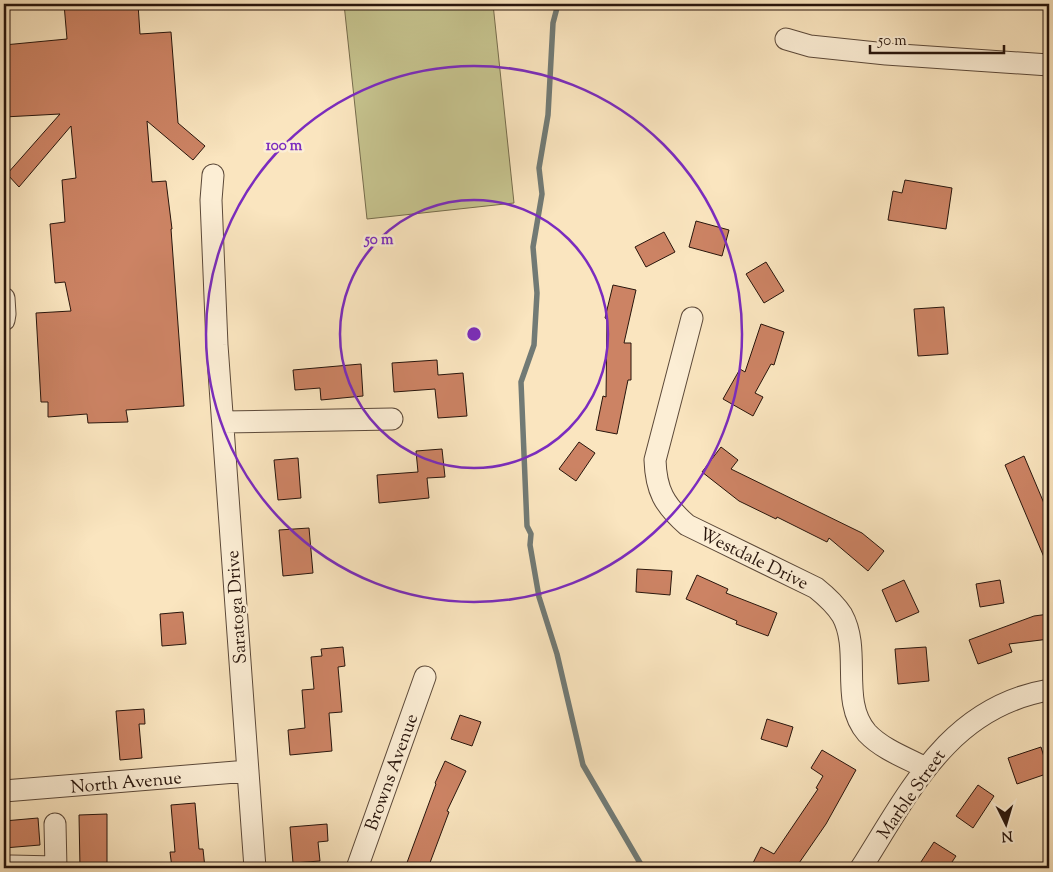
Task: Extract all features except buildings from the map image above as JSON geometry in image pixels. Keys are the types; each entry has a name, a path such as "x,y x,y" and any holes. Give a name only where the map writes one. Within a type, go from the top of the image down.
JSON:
{"street":[{"path":"786,40 810,46 867,52 1049,65"},
{"name":"Saratoga Drive","path":"213,174 211,200 217,345 255,868"},
{"path":"4,298 4,320"},
{"name":"Westdale Drive","path":"692,318 655,460 656,479 662,497 673,513 687,525 816,588 831,600 842,616 849,634 853,699 857,716 866,732 880,744 926,768"},
{"path":"223,422 392,419"},
{"name":"Browns Avenue","path":"357,868 426,677"},
{"name":"Marble Street","path":"861,868 926,768 947,744 974,720 1000,705 1049,690"},
{"name":"North Avenue","path":"4,792 248,772"},
{"path":"7,868 11,866 56,868 54,824"}],"shaded area":[{"path":"344,4 493,4 514,203 367,219"}],"waterway":[{"path":"558,4 553,23 548,115 539,168 542,194 533,247 537,293 534,345 521,382 527,526 531,534 530,545 539,597 557,654 583,765 643,868"}]}
